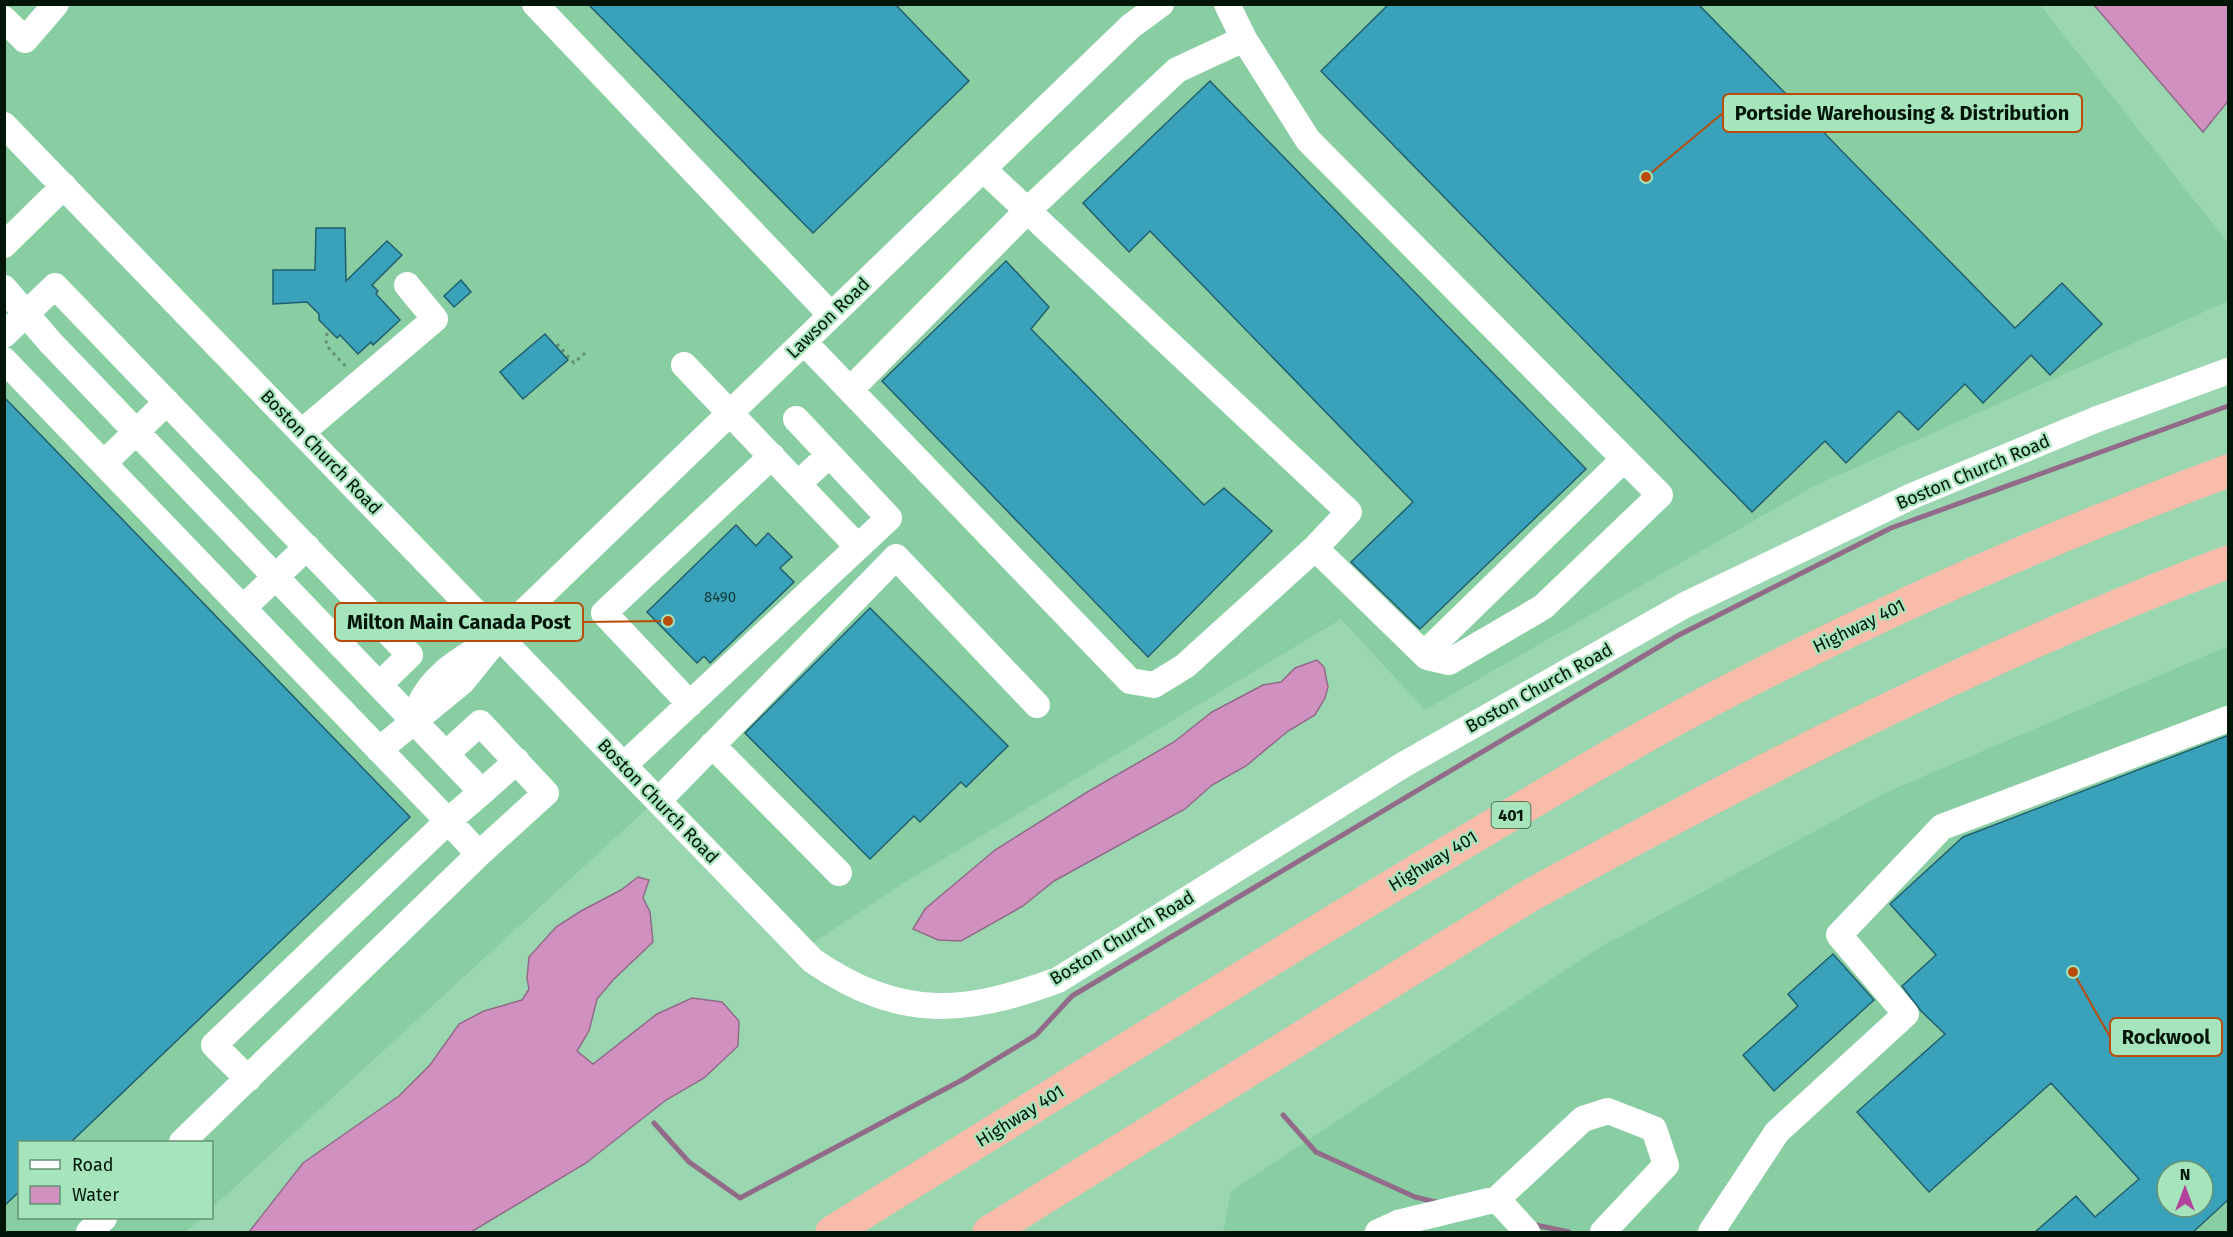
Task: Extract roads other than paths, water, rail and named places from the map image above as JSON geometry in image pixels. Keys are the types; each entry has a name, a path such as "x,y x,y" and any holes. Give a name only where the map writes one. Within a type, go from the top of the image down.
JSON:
{"highway":[{"name":"Highway 401","path":"832,1233 1244,974 1572,778 1742,684 1937,588 2098,519 2229,471"},
{"path":"989,1233 1519,902 1602,856 1777,764 1978,667 2138,596 2229,562"}],"street":[{"path":"4,19 25,40 56,4"},
{"path":"536,4 831,315"},
{"name":"Lawson Road","path":"413,720 425,691 451,665 499,636 1131,26 1161,4"},
{"path":"1227,4 1244,39 1308,140 1660,495 1543,607 1449,662 1438,661 1424,654 1315,548"},
{"path":"850,390 1028,210 1177,70 1244,39"},
{"name":"Boston Church Road","path":"4,125 813,961 840,980 897,1002 931,1007 972,1005 1011,997 1058,980 1402,765 1686,605 1912,496 2095,420 2229,371"},
{"path":"804,342 1130,681 1154,685 1185,666 1315,548 1349,512 983,168"},
{"path":"4,245 64,186"},
{"path":"302,432 435,319 407,285"},
{"path":"4,335 56,286 410,655 379,685"},
{"path":"4,288 136,432 482,792"},
{"path":"4,360 479,854"},
{"path":"684,365 858,547"},
{"path":"104,463 167,402"},
{"path":"624,765 889,518 795,419"},
{"path":"798,484 829,455"},
{"path":"690,704 604,613 772,456"},
{"path":"1424,654 1624,459"},
{"path":"243,608 307,547"},
{"path":"658,801 896,557 1037,705"},
{"path":"1711,1233 1777,1132 1906,1014 1839,935 1942,828 2229,719"},
{"path":"379,750 413,720"},
{"path":"184,1141 479,854 546,793 480,723 446,754"},
{"path":"712,745 839,873"},
{"path":"248,1079 214,1045 448,821 517,762"},
{"path":"1391,1229 1497,1199 1583,1119 1608,1110 1654,1129 1666,1165 1602,1233"},
{"path":"1497,1199 1527,1233"},
{"path":"88,1233 103,1219"}],"water":[{"path":"2094,5 2228,5 2228,101 2203,132"},
{"path":"1317,660 1324,667 1328,687 1325,698 1315,715 1288,731 1246,766 1212,785 1185,809 1054,881 1023,906 961,941 938,940 913,929 925,909 995,850 1089,791 1174,742 1212,712 1263,685 1281,682 1295,668"},
{"path":"638,877 649,880 643,898 650,912 653,942 614,979 597,999 589,1031 577,1051 593,1064 657,1014 692,998 722,1002 739,1021 738,1046 704,1078 666,1100 586,1163 471,1232 249,1232 303,1163 399,1096 430,1065 459,1024 484,1011 522,1000 529,989 527,978 529,957 556,927 621,890"}],"waterway":[{"path":"654,1123 689,1162 740,1198 962,1080 1036,1035 1072,996 1677,636 1891,528 2228,406"},
{"path":"1283,1115 1316,1152 1415,1197 1440,1203"},
{"path":"1531,1224 1569,1232"}],"place":[{"name":"Portside Warehousing & Distribution","path":"1646,177"},
{"name":"Milton Main Canada Post","path":"668,621"},
{"name":"Rockwool","path":"2073,972"}]}
